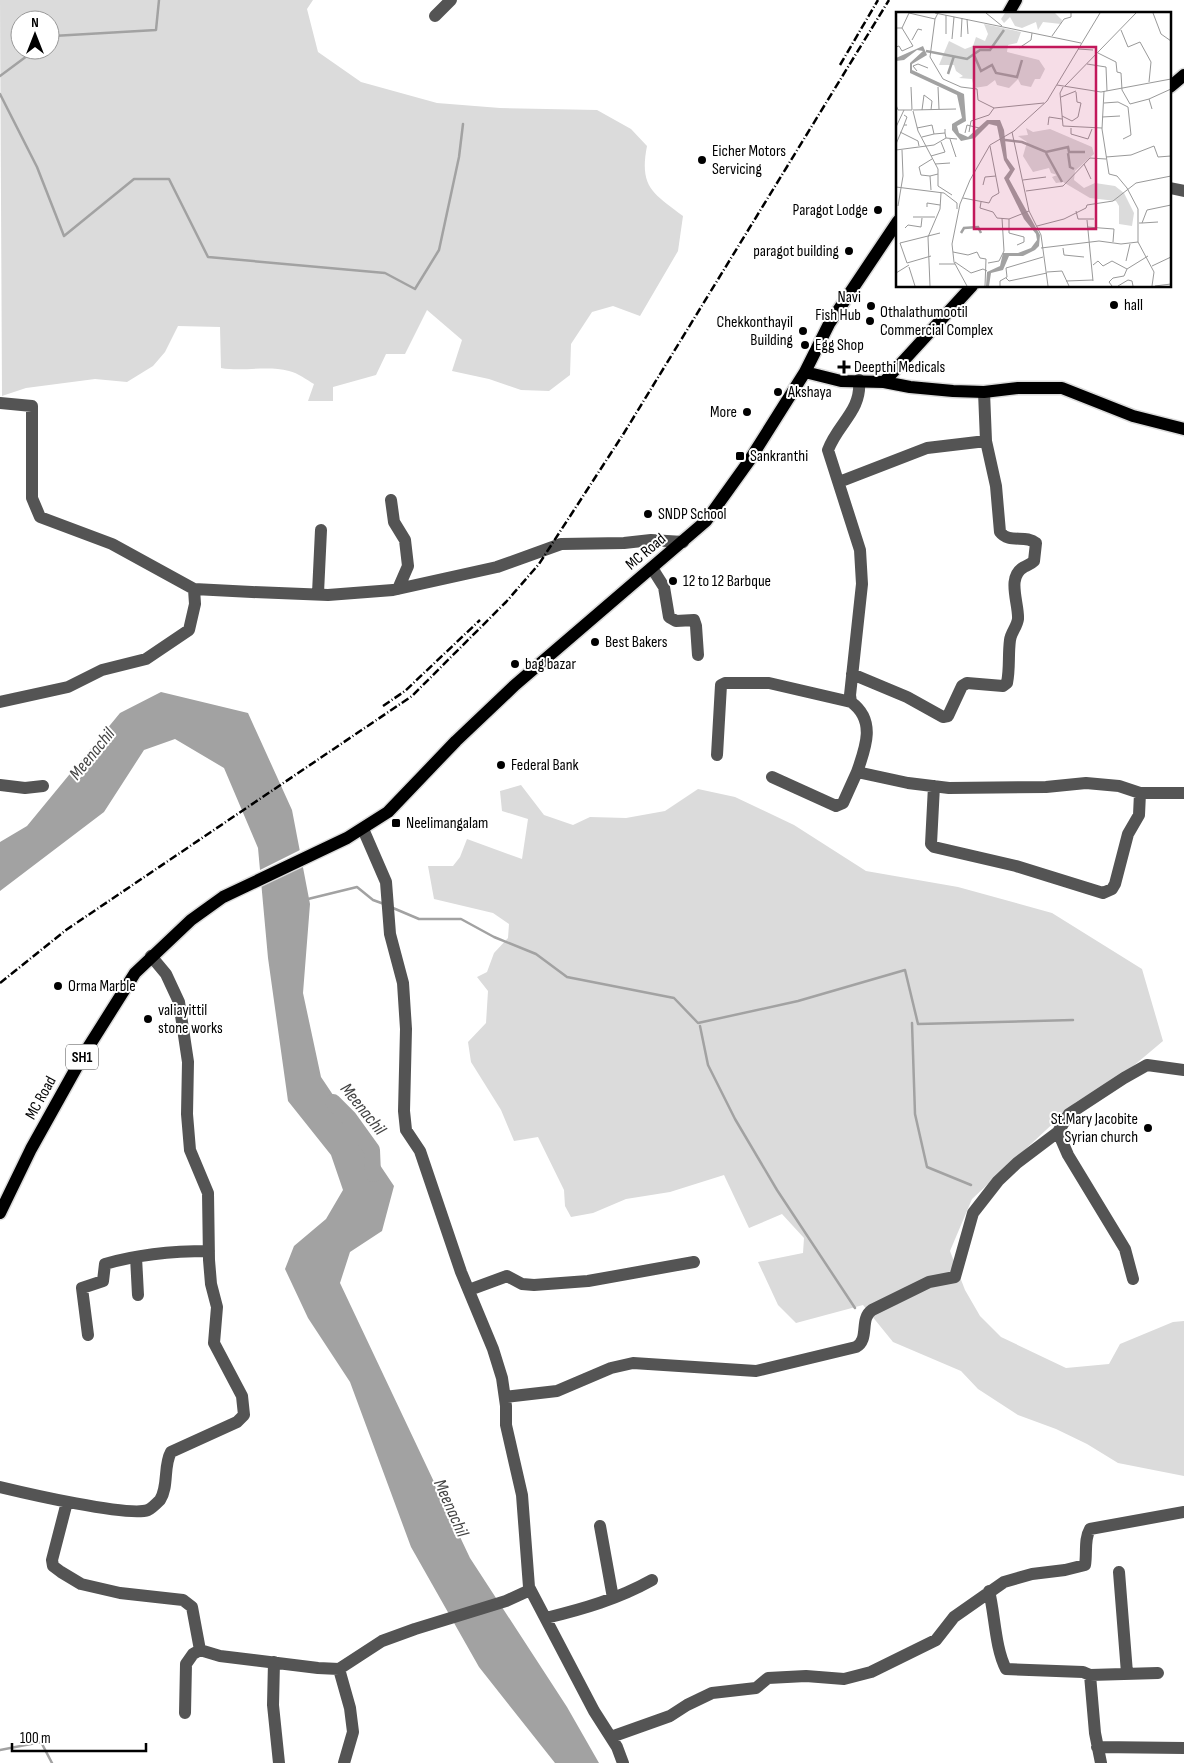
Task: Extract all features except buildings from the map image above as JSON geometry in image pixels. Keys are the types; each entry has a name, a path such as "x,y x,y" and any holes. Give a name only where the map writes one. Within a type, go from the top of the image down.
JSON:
{"main road":[{"path":"1172,84 1184,75"},
{"name":"MC Road","path":"0,1213 31,1149 84,1054 135,972 191,920 223,898 363,829 388,812 456,741 515,685 706,521 734,483 805,372 829,324 896,224"},
{"path":"884,382 970,288"},
{"path":"805,372 827,379 884,382 910,387 984,392 1018,388 1062,388 1133,416 1184,429"}],"street":[{"path":"435,16 451,0"},
{"path":"850,702 856,649 856,625 862,584 860,550 828,450 831,441 858,402 860,393 858,380"},
{"path":"852,674 900,694 943,717 948,716 962,686 967,683 1003,686 1007,684 1010,672 1010,642 1012,631 1018,621 1018,607 1014,590 1015,583 1023,567 1034,561 1036,543 1032,540 1010,538 1000,532 996,486 986,441 984,392"},
{"path":"0,403 32,406 32,498 40,517 112,544 194,589 318,593 328,595 398,589 497,567 561,544 651,540 683,542"},
{"path":"839,482 876,470 927,448 986,441"},
{"path":"392,500 394,522 405,540 408,566 398,589"},
{"path":"318,593 321,530"},
{"path":"652,568 664,587 669,617 676,621 694,620 698,655"},
{"path":"0,702 68,687 102,670 146,659 189,630 195,604 194,589"},
{"path":"717,755 721,685 725,683 769,683 850,702 858,708 867,722 868,737 857,772 844,803 836,806 772,776"},
{"path":"857,772 908,784 972,789 1086,784 1119,786 1140,794 1184,793"},
{"path":"0,785 24,788 43,786"},
{"path":"934,786 931,844 934,847 1016,866 1103,893 1112,889 1115,884 1128,834 1139,815 1140,794"},
{"path":"363,829 382,870 388,904 390,934 403,983 407,1069 404,1111 406,1130 420,1151 469,1290 498,1364 505,1397 506,1425 522,1495 530,1590 594,1711 611,1737 623,1763"},
{"path":"0,1487 67,1502 133,1511 148,1510 160,1499 165,1479 166,1460 171,1452 237,1422 244,1415 242,1396 214,1343 217,1307 211,1284 208,1193 190,1150 187,1114 188,1062 180,1002 166,974 151,956"},
{"path":"505,1397 557,1391 611,1368 633,1363 756,1371 856,1347 863,1340 866,1317 872,1310 929,1282 955,1277 973,1213 998,1181 1016,1163 1058,1132 1069,1114 1124,1078 1147,1066 1184,1070"},
{"path":"1058,1132 1068,1155 1124,1249 1133,1279"},
{"path":"88,1335 82,1288 103,1281 105,1264 136,1257 182,1251 209,1251"},
{"path":"136,1257 138,1295"},
{"path":"469,1290 506,1276 522,1284 534,1285 588,1281 694,1262"},
{"path":"67,1502 52,1560 54,1566 70,1578 93,1587 120,1593 183,1600 192,1607 200,1650"},
{"path":"611,1737 670,1716 712,1693 756,1688 768,1678 806,1676 844,1679 870,1672 936,1640 954,1617 1004,1582 1032,1574 1065,1570 1085,1565 1087,1552 1086,1536 1090,1530 1184,1512"},
{"path":"600,1526 613,1598"},
{"path":"1118,1572 1126,1673"},
{"path":"546,1618 587,1608 652,1580"},
{"path":"185,1713 186,1664 193,1654 200,1650 220,1656 339,1669 382,1641 506,1601 530,1590"},
{"path":"989,1592 996,1621 999,1653 1006,1669 1083,1672 1090,1675 1158,1673"},
{"path":"274,1662 273,1705 279,1763"},
{"path":"339,1669 350,1708 353,1732 344,1763"},
{"path":"1090,1675 1097,1747 1101,1763"},
{"path":"1097,1747 1184,1748"}],"shaded area":[{"path":"0,0 313,0 307,9 318,52 361,82 437,103 500,108 597,110 631,129 647,146 645,171 651,188 656,195 683,216 678,251 640,316 613,306 592,312 571,344 570,375 549,391 521,390 489,379 452,371 462,340 427,310 405,354 386,354 376,375 333,387 333,401 308,401 314,384 292,372 281,369 221,368 220,327 178,326 165,352 153,366 127,382 95,379 26,388 2,396"},
{"path":"521,785 544,815 573,825 590,817 626,818 665,811 698,789 735,797 794,825 866,871 958,887 1052,913 1142,969 1163,1041 1125,1073 1076,1102 972,1199 950,1251 965,1290 980,1316 1001,1337 1066,1368 1109,1364 1120,1344 1173,1322 1184,1321 1184,1476 1118,1463 1087,1444 1056,1429 1018,1415 978,1389 961,1371 893,1342 863,1305 796,1323 778,1305 758,1262 803,1253 804,1238 782,1214 749,1228 724,1175 670,1192 626,1199 593,1213 571,1217 565,1206 564,1190 538,1137 514,1141 501,1110 471,1062 468,1042 486,1023 488,991 477,977 487,972 494,953 508,938 509,924 493,913 434,899 428,866 453,866 460,857 467,839 522,859 528,819 502,811 500,791"}],"water":[{"path":"161,692 248,713 292,810 310,904 303,993 321,1077 394,1186 382,1231 350,1252 340,1283 470,1558 567,1707 599,1763 555,1763 479,1667 411,1547 350,1382 308,1318 285,1269 294,1246 326,1219 343,1190 331,1155 288,1101 268,958 258,848 224,768 175,739 144,750 104,812 0,891 0,842 27,826 120,713"}],"pier":[{"path":"302,849 305,864 259,887 258,871"}],"waterway":[{"path":"60,36 156,30 159,0"},
{"path":"0,76 22,60"},
{"path":"0,94 37,167 64,236 134,179 169,179 208,257 385,273 415,289 439,250 459,157 463,124"},
{"path":"308,899 357,887 373,900 384,904"},
{"path":"393,908 419,919 461,919 494,937 536,954 567,977 674,998 698,1023 798,1001 905,970 918,1024 1073,1020"},
{"path":"912,1023 915,1114 927,1167 971,1185"},
{"path":"700,1026 708,1065 735,1119 777,1190 855,1308"},
{"name":"Meenachil","path":"333,1102 349,1118 372,1150 373,1174"},
{"path":"0,1750 41,1742 52,1763"}],"railway":[{"path":"840,65 878,0"},
{"path":"0,983 66,930 412,696 506,602 539,564 624,433 889,0"},
{"path":"383,706 405,691 480,620"}],"place":[{"name":"Eicher Motors Servicing","path":"702,160"},
{"name":"Paragot Lodge","path":"878,210"},
{"name":"paragot building","path":"849,251"},
{"name":"hall","path":"1114,305"},
{"name":"Navi Fish Hub","path":"871,306"},
{"name":"Othalathumootil Commercial Complex","path":"870,321"},
{"name":"Chekkonthayil Building","path":"803,331"},
{"name":"Egg Shop","path":"805,345"},
{"name":"Deepthi Medicals","path":"844,367"},
{"name":"Akshaya","path":"778,392"},
{"name":"More","path":"747,412"},
{"name":"Sankranthi","path":"740,456"},
{"name":"SNDP School","path":"648,514"},
{"name":"12 to 12 Barbque","path":"673,581"},
{"name":"Best Bakers","path":"595,642"},
{"name":"bag bazar","path":"515,664"},
{"name":"Federal Bank","path":"501,765"},
{"name":"Neelimangalam","path":"396,823"},
{"name":"Orma Marble","path":"58,986"},
{"name":"valiayittil stone works","path":"148,1019"},
{"name":"St.Mary Jacobite Syrian church","path":"1148,1128"}]}
